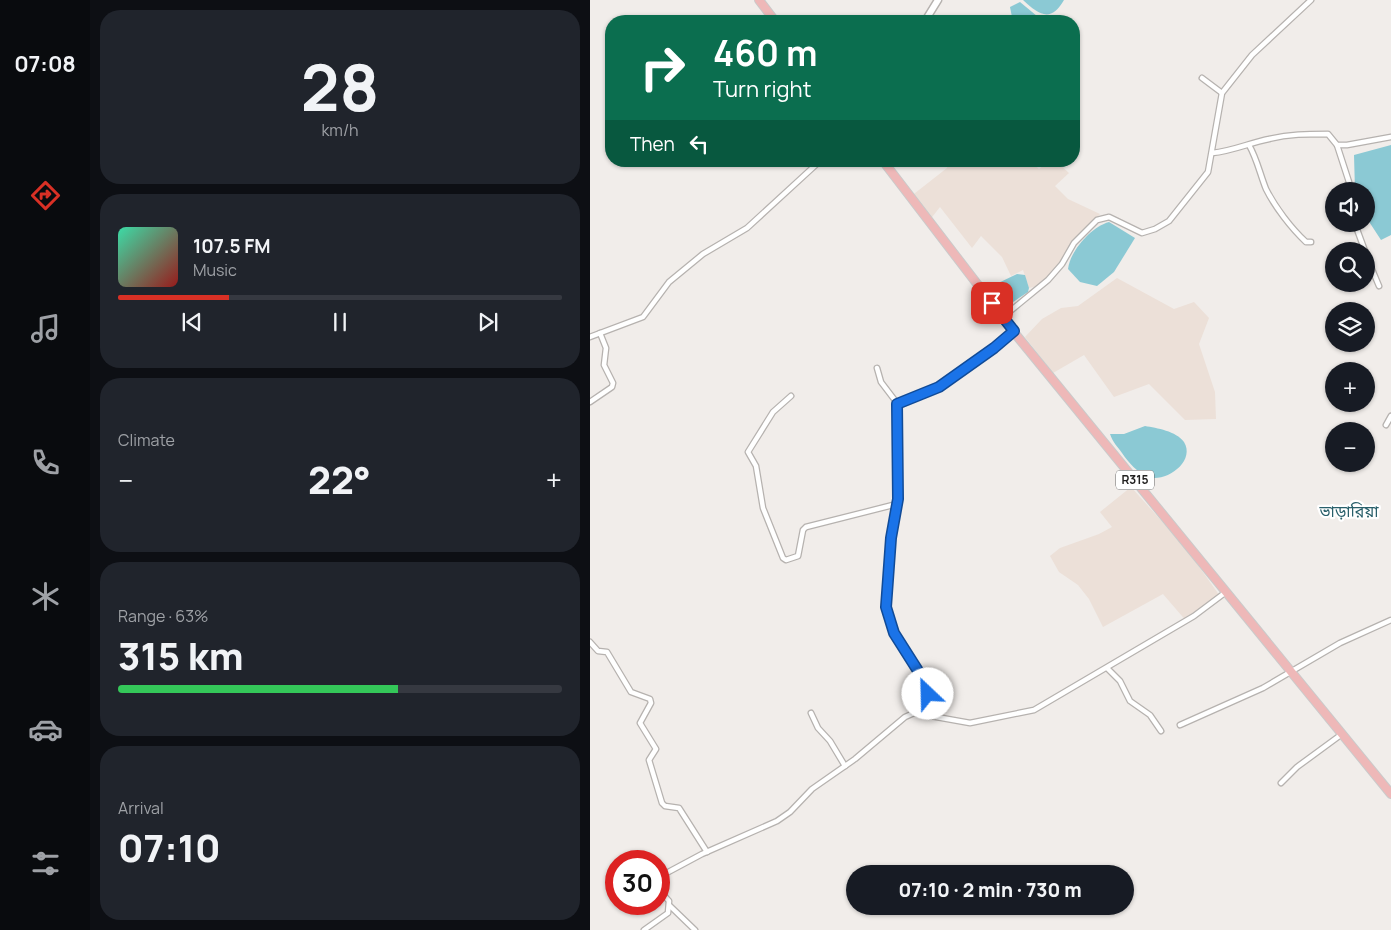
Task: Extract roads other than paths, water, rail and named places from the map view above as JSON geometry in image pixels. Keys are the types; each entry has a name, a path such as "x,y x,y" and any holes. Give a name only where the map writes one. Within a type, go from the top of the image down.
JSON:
{"main road":[{"path":"759,0 771,15"},
{"name":"R315","path":"888,167 1014,331 1391,794"}],"street":[{"path":"929,15 938,0"},
{"path":"1003,317 1048,280 1062,264 1074,243 1096,220 1109,218 1142,233 1156,229 1169,221 1208,172 1222,93 1252,55 1311,0"},
{"path":"1202,78 1222,93"},
{"path":"1212,153 1233,151 1266,139 1293,134 1328,134 1337,145 1349,182"},
{"path":"1337,145 1346,146 1391,137"},
{"path":"1249,145 1266,189 1276,205 1299,236 1306,242 1311,242"},
{"path":"590,336 642,317 669,282 703,254 747,228 813,167"},
{"path":"1375,276 1379,286"},
{"path":"897,404 939,387 994,348 1014,331"},
{"path":"590,402 612,387 613,383 604,365 606,348 600,333"},
{"path":"670,871 707,852 777,821 790,812 812,789 845,766 900,721 914,713 924,703 928,694 920,674 894,633 886,607 891,538 897,504 897,404 881,382 877,368"},
{"path":"791,396 774,412 748,452 756,466 763,508 783,558 786,560 798,556 803,530 806,527 897,504"},
{"path":"1386,425 1391,416"},
{"path":"914,713 963,723 1016,716 1034,710 1194,616 1226,592"},
{"path":"1180,725 1263,688 1340,643 1391,620"},
{"path":"590,642 598,651 607,652 631,692 650,699 651,703 640,723 656,750 649,760 662,803 665,806 679,808 707,852"},
{"path":"1107,668 1120,681 1130,701 1150,715 1161,731"},
{"path":"811,713 818,728 830,741 845,766"},
{"path":"1281,783 1297,767 1342,734"},
{"path":"670,906 694,930"},
{"path":"644,930 665,915"}],"water":[{"path":"1023,0 1064,0 1054,12 1045,14 1034,10"},
{"path":"1020,2 1036,15 1012,15 1010,7"},
{"path":"1391,145 1391,235 1381,240 1375,231 1375,182 1355,182 1354,155"},
{"path":"1109,222 1135,238 1114,272 1097,286 1080,282 1068,269 1073,255 1089,234"},
{"path":"1017,274 1025,275 1029,288 1028,292 1004,308 990,295 992,286"},
{"path":"1145,426 1161,429 1176,435 1184,442 1187,449 1186,457 1177,469 1170,474 1155,478 1141,473 1127,460 1110,434 1124,434"}],"district":[{"name":"ভাড়ারিয়া","path":"1349,511"}]}
